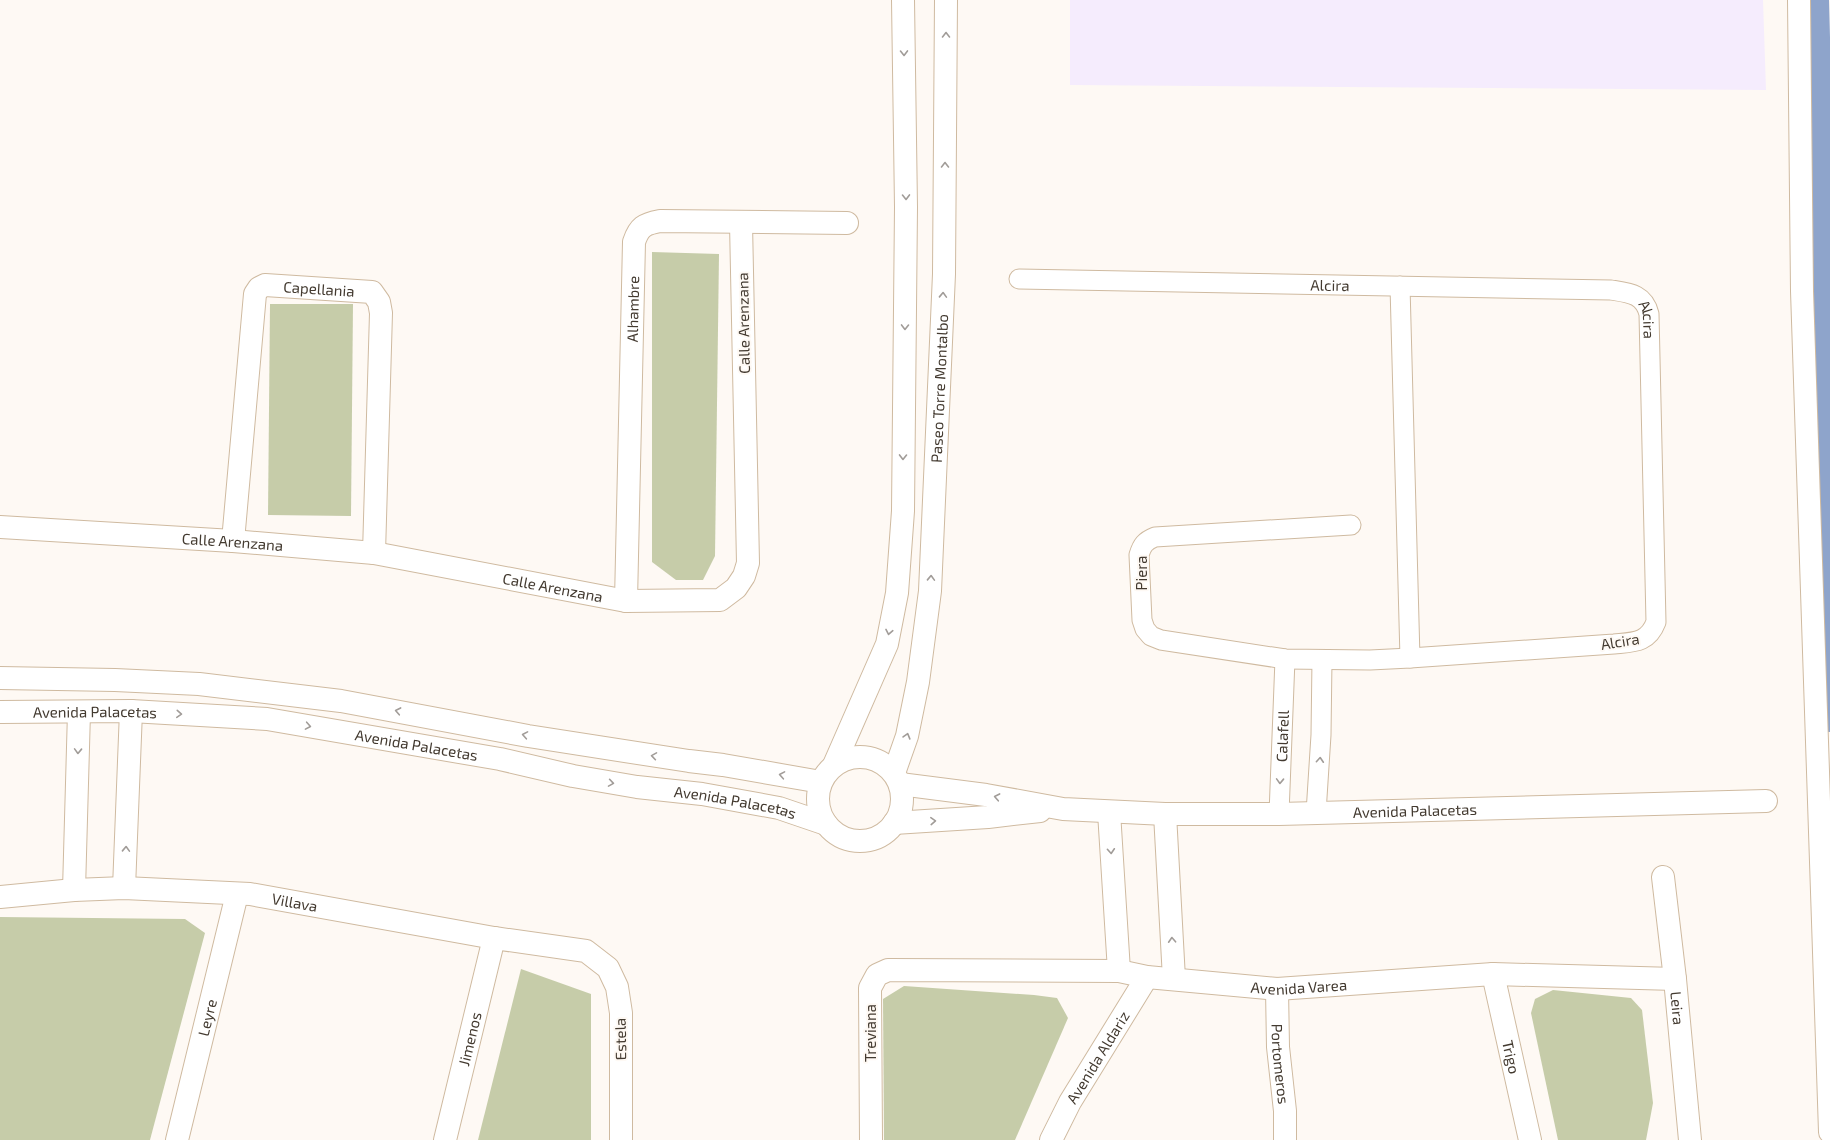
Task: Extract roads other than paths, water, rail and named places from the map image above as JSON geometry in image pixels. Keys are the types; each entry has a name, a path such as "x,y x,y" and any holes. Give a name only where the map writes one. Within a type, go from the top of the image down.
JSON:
{"street":[{"path":"834,765 855,757 866,757 877,760 887,766 897,779 903,802 901,811 886,833 866,841 844,838 834,832 826,824 818,804 820,782 834,765 887,644 897,587 902,511 906,247 904,0"},
{"name":"Paseo Torre Montalbo","path":"897,779 918,682 930,591 944,274 946,0"},
{"path":"1799,0 1802,291 1830,1132"},
{"name":"Alhambre","path":"626,601 634,242 638,230 649,223 660,221 847,223"},
{"name":"Calle Arenzana","path":"0,527 233,541 374,552 626,601 720,600 736,588 744,576 748,563 741,222"},
{"name":"Capellania","path":"233,541 255,294 259,288 265,286 372,292 379,302 381,313 374,552"},
{"name":"Avenida Palacetas","path":"0,678 116,680 199,684 341,700 528,736 723,765 820,782"},
{"path":"124,888 131,711"},
{"name":"Avenida Palacetas","path":"0,712 131,711 266,719 500,760 573,776 637,787 702,794 779,808 826,824"},
{"path":"74,890 80,712"},
{"name":"Avenida Palacetas","path":"897,779 1063,809 1165,814 1279,814 1766,801"},
{"name":"Avenida Palacetas","path":"894,823 988,817 1063,809"},
{"path":"1109,812 1119,971"},
{"path":"1165,814 1174,979"},
{"name":"Leira","path":"1663,877 1675,980 1690,1140"},
{"name":"Villava","path":"0,897 74,890 124,888 250,894 494,938 586,950"},
{"name":"Leyre","path":"177,1140 237,894"},
{"name":"Jimenos","path":"445,1140 494,938"},
{"name":"Estela","path":"586,950 608,968 617,987 620,1014 621,1140"},
{"name":"Treviana","path":"871,1140 870,988 877,975 888,970 924,970"},
{"name":"Avenida Varea","path":"924,970 1119,971 1147,977 1277,988 1492,974 1675,980"},
{"name":"Trigo","path":"1492,974 1530,1140"},
{"name":"Avenida Aldariz","path":"1051,1140 1070,1102 1147,977"},
{"name":"Portomeros","path":"1277,988 1278,1048 1285,1111 1285,1140"}],"lane":[{"name":"Alcira","path":"1019,279 1612,290 1630,293 1640,298 1646,305 1649,314 1656,622 1652,632 1635,642 1614,644 1410,658 1322,660"},
{"path":"1400,286 1410,658"},
{"name":"Piera","path":"1322,660 1285,658 1172,643 1152,636 1145,629 1142,620 1141,546 1155,537 1351,525"},
{"name":"Calafell","path":"1279,814 1285,658"},
{"path":"1316,813 1321,735 1322,660"}],"waterway":[{"path":"1811,0 1830,714"}]}
